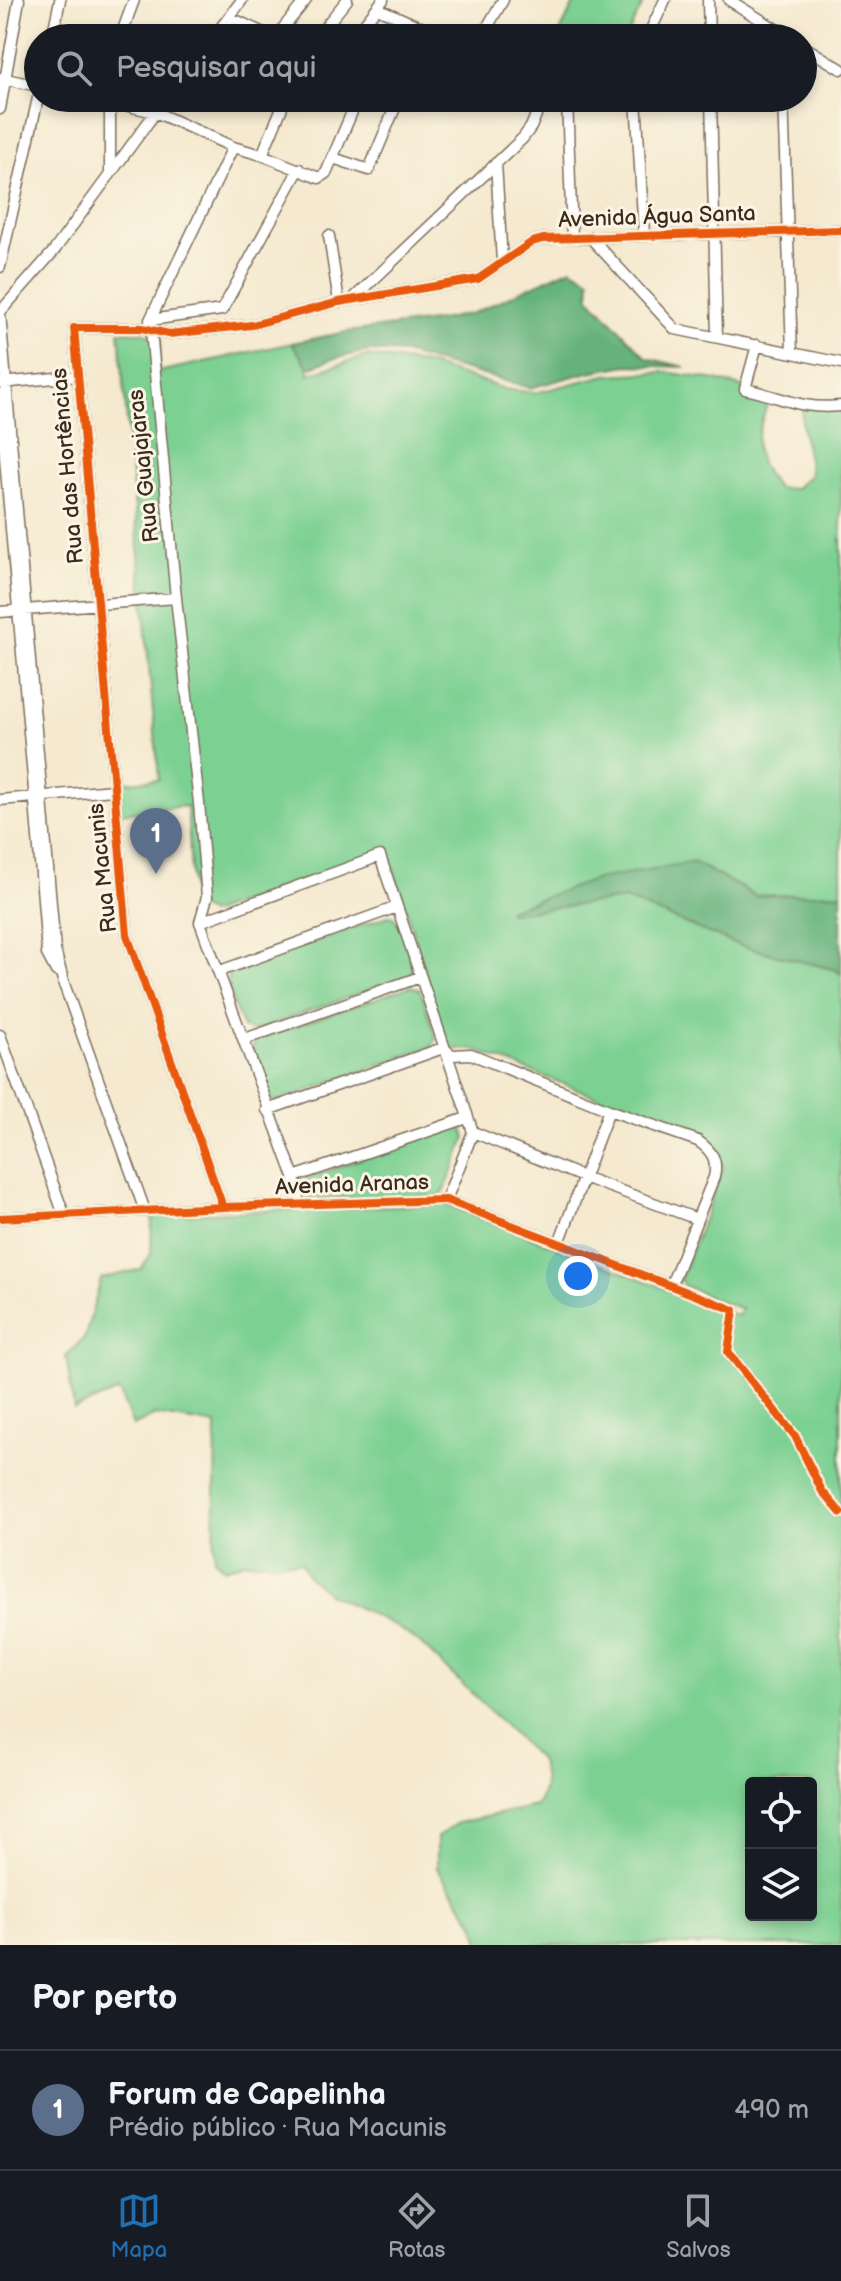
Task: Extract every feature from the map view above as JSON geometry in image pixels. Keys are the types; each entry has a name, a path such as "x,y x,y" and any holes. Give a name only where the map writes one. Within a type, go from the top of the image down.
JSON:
{"street":[{"path":"0,109 19,0"},
{"path":"55,24 60,0"},
{"path":"125,24 134,0"},
{"path":"224,24 242,0"},
{"path":"286,24 306,0"},
{"path":"327,24 347,0"},
{"path":"489,24 503,0"},
{"path":"654,24 665,0"},
{"path":"708,0 709,24"},
{"path":"729,0 766,24"},
{"path":"364,24 380,4 419,24"},
{"path":"229,17 244,24"},
{"path":"817,54 841,69"},
{"path":"3,79 24,83"},
{"path":"0,267 35,112"},
{"path":"110,112 110,177"},
{"path":"21,610 0,312 53,252 155,112 233,147 262,155 315,177 326,173 352,112"},
{"path":"262,155 280,112"},
{"path":"333,158 369,170 393,112"},
{"path":"352,300 528,133 537,112"},
{"path":"568,112 572,238"},
{"path":"637,112 644,235"},
{"path":"711,112 717,337"},
{"path":"784,112 792,352"},
{"path":"150,325 233,147"},
{"path":"496,163 502,262"},
{"path":"150,325 222,310 299,169"},
{"name":"Avenida Água Santa","path":"150,325 169,334 252,325 339,302 478,279 537,240 841,230"},
{"path":"329,236 339,302"},
{"path":"590,237 670,325 681,332 841,363"},
{"name":"Rua das Hortências","path":"98,606 74,328 150,325"},
{"name":"Rua Guajajaras","path":"150,325 207,897 200,922"},
{"path":"757,345 745,389 797,405 817,408 841,406"},
{"path":"4,383 78,376"},
{"path":"0,394 40,796 47,954 64,984 145,1211"},
{"path":"0,612 176,598"},
{"name":"Rua Macunis","path":"98,606 127,935 223,1207"},
{"path":"0,800 113,790"},
{"path":"299,1204 294,1177 200,922 380,856 473,1132 697,1219"},
{"path":"220,971 397,907"},
{"path":"245,1039 420,977"},
{"path":"0,1035 64,1215"},
{"path":"443,1048 452,1055 471,1054 609,1110 698,1141 709,1149 717,1164 671,1285"},
{"path":"267,1110 443,1048"},
{"path":"559,1243 609,1110"},
{"path":"294,1177 467,1118"},
{"path":"446,1200 473,1132"},
{"name":"Avenida Aranas","path":"0,1218 446,1200 734,1310 728,1352 795,1436 822,1491 841,1513"}],"green space":[{"path":"576,0 645,0 633,24 564,24"},
{"path":"571,268 590,279 589,297 647,358 685,367 628,365 530,388 404,353 369,351 309,368 292,343 473,313"},
{"path":"119,331 142,332 161,340 158,372 292,343 309,368 308,374 367,356 427,364 505,389 535,393 606,375 666,372 716,380 759,392 769,399 757,446 762,465 777,488 794,489 810,475 803,429 804,405 841,409 841,893 756,896 693,862 509,910 511,913 625,899 738,945 836,970 841,974 841,1945 481,1945 474,1923 437,1868 437,1837 457,1823 536,1806 544,1783 539,1759 421,1644 394,1625 329,1594 308,1576 301,1562 244,1562 224,1569 214,1558 216,1425 155,1415 133,1426 119,1391 74,1409 66,1356 85,1337 101,1279 141,1269 151,1253 152,1220 156,1215 444,1204 738,1316 741,1309 684,1286 680,1280 723,1168 718,1151 704,1138 473,1049 453,1049 447,1044 388,850 210,914 193,905 187,806 120,813 118,783 159,779"},
{"path":"693,862 756,896 841,893 841,974 836,970 738,945 625,899 511,913 508,910 597,879"},
{"path":"391,915 407,944 411,975 253,1031 243,1028 229,991 230,971"},
{"path":"411,986 422,994 436,1037 433,1046 279,1101 271,1101 265,1092 252,1047 256,1040"},
{"path":"453,1127 463,1129 466,1137 445,1190 439,1196 311,1199 300,1187 307,1178"}],"cycle path":[{"path":"223,1207 127,935 74,328 142,328 169,334 252,325 339,302 478,279 532,242 543,239 841,230"},
{"path":"0,1218 446,1200 734,1310 728,1352 795,1436 822,1491 841,1513"}],"place":[{"name":"Forum de Capelinha","path":"156,874"}]}
